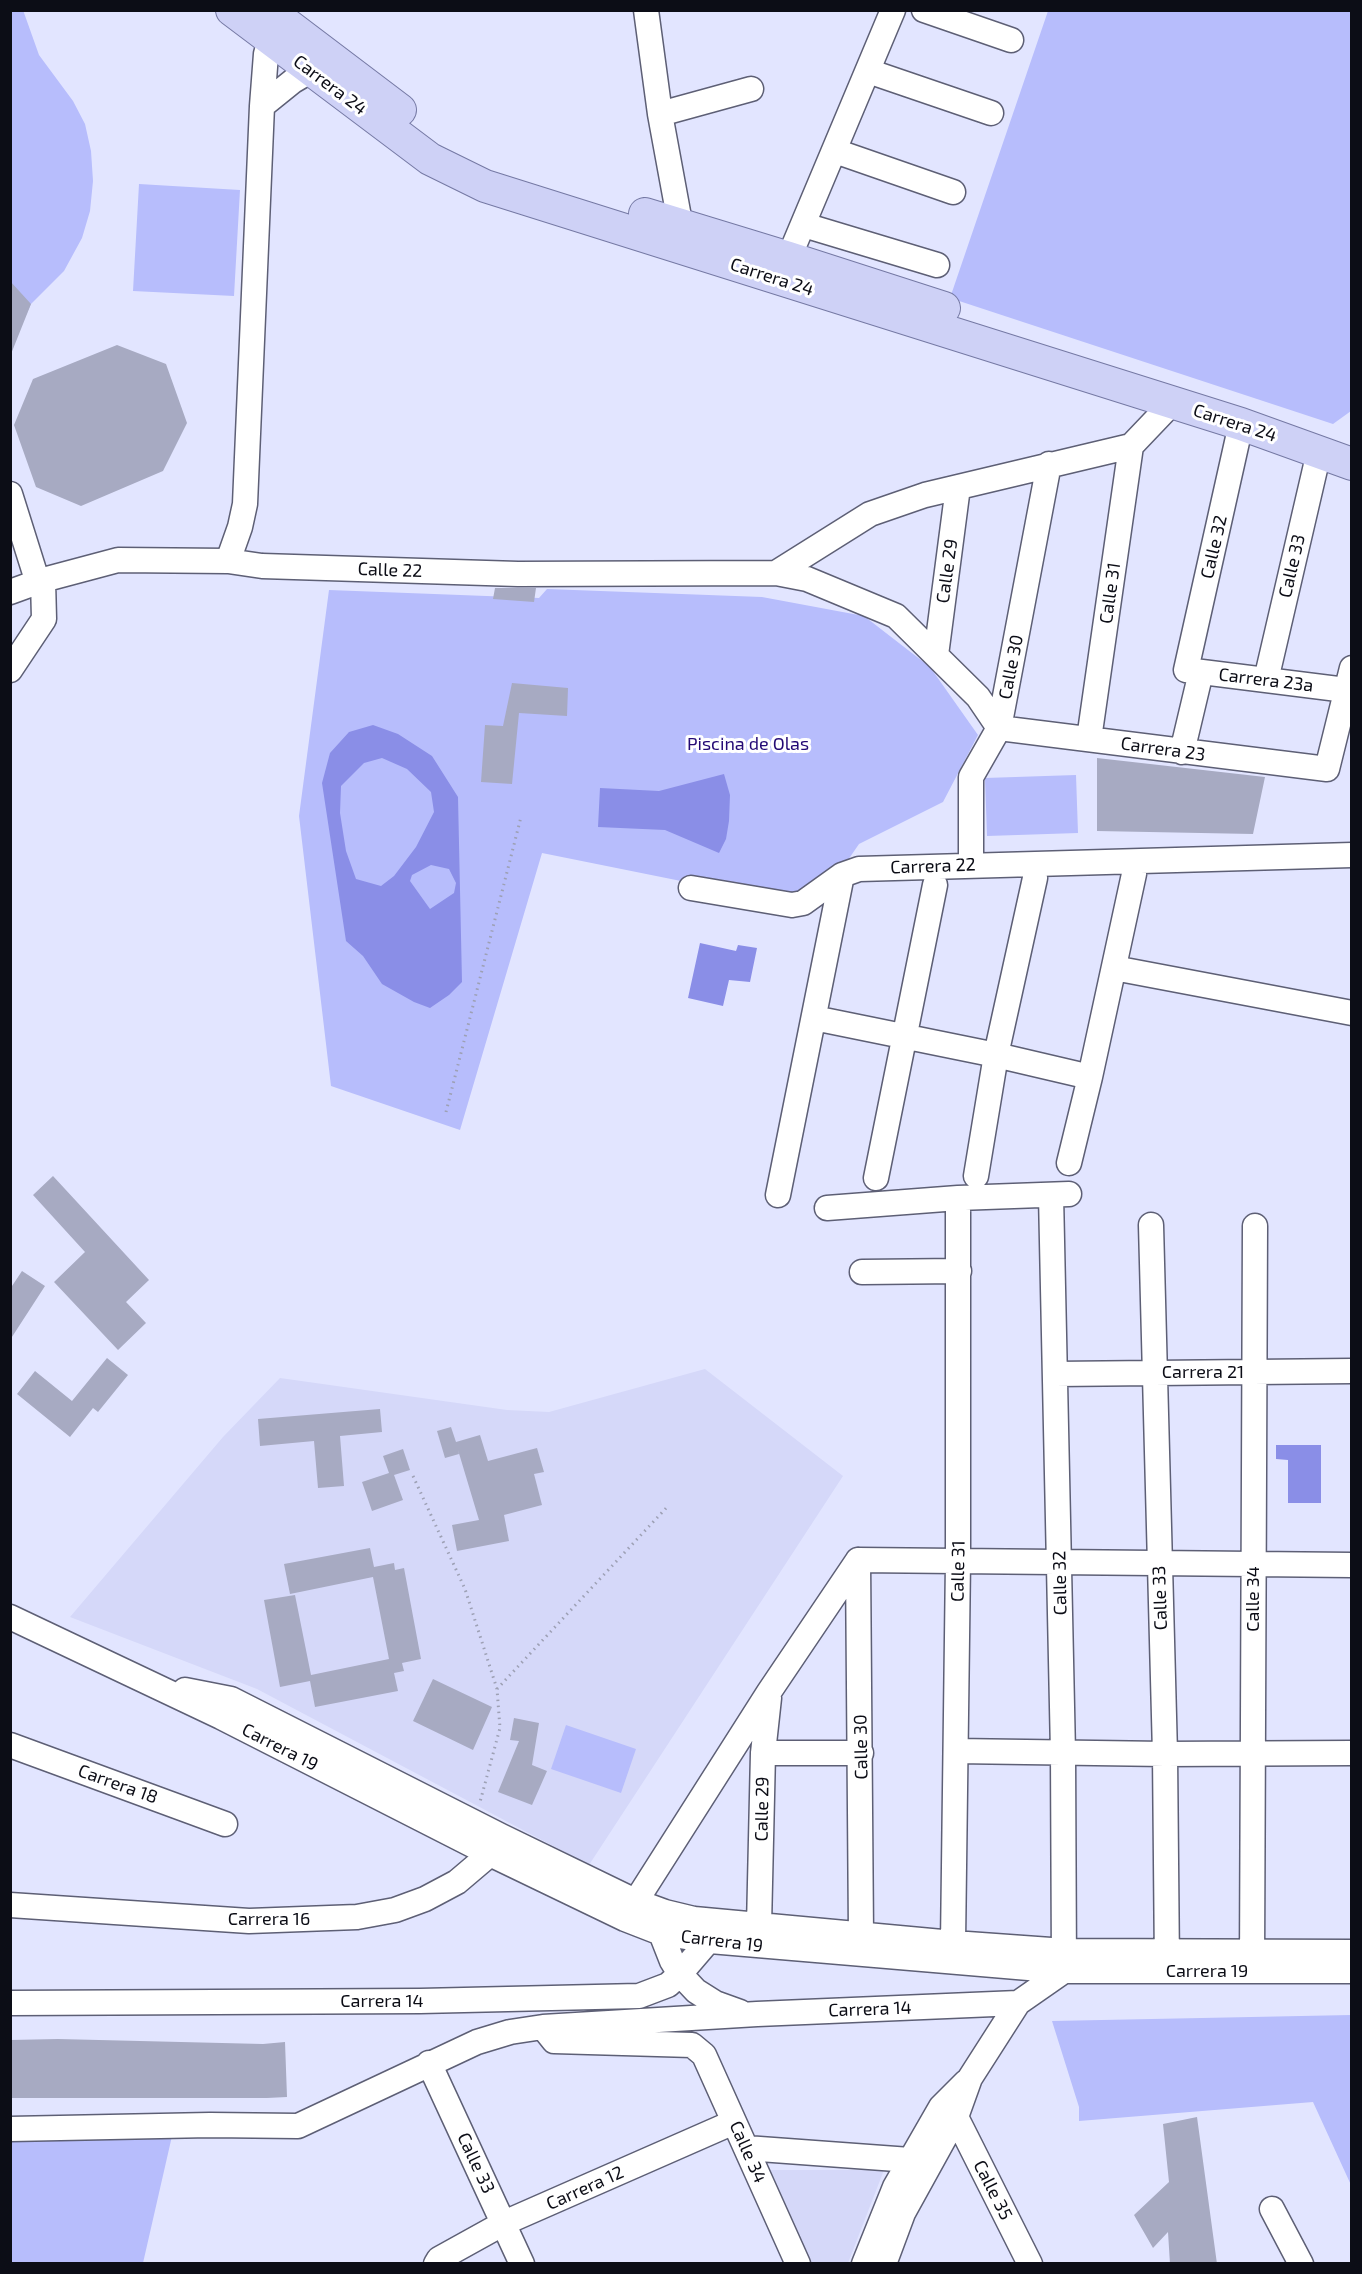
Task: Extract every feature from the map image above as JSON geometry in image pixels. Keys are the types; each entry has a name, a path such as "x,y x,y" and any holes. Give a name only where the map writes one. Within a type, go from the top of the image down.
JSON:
{"main road":[{"name":"Carrera 24","path":"232,10 269,26 441,141 469,157 503,172 683,237"},
{"name":"Carrera 24","path":"269,26 310,71 430,159 485,186 683,237 1141,373 1352,445"},
{"name":"Carrera 24","path":"785,268 1352,464"}],"street":[{"path":"646,10 660,114 683,237"},
{"path":"785,268 893,10"},
{"path":"924,10 1011,40"},
{"path":"228,561 245,504 262,106 269,26"},
{"path":"262,106 293,81 310,71"},
{"path":"868,71 991,113"},
{"path":"660,114 751,89"},
{"path":"835,151 953,192"},
{"path":"804,225 937,265"},
{"path":"776,573 870,514 925,495 1131,446 1172,403"},
{"name":"Calle 32","path":"1182,752 1194,671 1241,424"},
{"name":"Calle 31","path":"1089,739 1131,446"},
{"name":"Calle 33","path":"1266,680 1319,452"},
{"name":"Calle 30","path":"971,865 971,777 999,728 1049,464"},
{"name":"Calle 29","path":"936,655 958,487"},
{"path":"10,494 40,581 44,620 10,670"},
{"name":"Calle 22","path":"10,592 40,581 118,560 228,561 262,566 518,574 776,573 807,579 896,616 978,697 999,728"},
{"name":"Carrera 23a","path":"1194,671 1266,680 1349,679"},
{"name":"Carrera 23","path":"999,728 1327,769 1349,679"},
{"name":"Carrera 22","path":"842,875 859,869 1352,855"},
{"path":"1069,1163 1134,873"},
{"path":"691,888 792,905 803,903 842,875"},
{"path":"778,1196 842,875"},
{"path":"976,1176 996,1055 1035,878"},
{"path":"876,1178 935,885"},
{"path":"1114,968 1352,1013"},
{"path":"814,1018 996,1055 1090,1077"},
{"name":"Calle 32","path":"958,1198 1060,1194 1055,1374 1065,1961"},
{"path":"827,1208 958,1198"},
{"name":"Calle 31","path":"953,1943 958,1561 958,1198"},
{"name":"Calle 33","path":"1151,1225 1158,1563 1165,1754 1167,1961"},
{"name":"Calle 34","path":"1252,1961 1256,1226"},
{"path":"862,1272 959,1271"},
{"name":"Carrera 21","path":"1055,1374 1352,1371"},
{"path":"630,1910 769,1692 858,1560 1352,1565"},
{"name":"Calle 30","path":"858,1560 861,1935"},
{"name":"Carrera 19","path":"10,1617 630,1910 661,1933 716,1932 759,1926 994,1946 1065,1961"},
{"name":"Carrera 19","path":"150,1684 231,1699 471,1820 496,1845"},
{"name":"Calle 29","path":"759,1926 764,1754 769,1692"},
{"name":"Carrera 18","path":"10,1745 225,1824"},
{"path":"956,1751 1165,1754 1352,1753"},
{"path":"764,1754 861,1753"},
{"name":"Carrera 16","path":"10,1905 249,1921 357,1917 395,1910 425,1899 457,1882 496,1845"},
{"name":"Carrera 19","path":"630,1910 665,1912 694,1919 716,1932 1007,1968 1065,1961 1252,1961 1352,1952"},
{"name":"Carrera 14","path":"10,2004 420,2001 639,1996 668,1985 716,1932"},
{"path":"661,1933 680,1974 696,1991 715,2003 735,2011 757,2014"},
{"path":"994,1946 1014,1984 1018,2003"},
{"path":"884,2264 918,2164 941,2107 970,2078 1018,2003 1065,1961"},
{"name":"Carrera 19","path":"1252,1961 1352,1971"},
{"name":"Carrera 14","path":"10,2129 210,2125 298,2126 477,2042 510,2032 543,2027 757,2014 1018,2003"},
{"name":"Calle 34","path":"543,2027 554,2041 692,2045 704,2055 798,2264"},
{"name":"Calle 33","path":"429,2063 522,2264"},
{"path":"864,2264 894,2187 918,2164 956,2117 970,2078"},
{"name":"Calle 35","path":"956,2117 1030,2264"},
{"name":"Carrera 12","path":"438,2261 504,2223 734,2122"},
{"path":"746,2148 918,2164"},
{"path":"1272,2209 1301,2264"}],"path":[{"path":"446,1112 521,817"},
{"path":"413,1476 465,1589 497,1689 500,1728 484,1788 471,1820"},
{"path":"497,1689 669,1504"}],"shaded area":[{"path":"373,725 398,734 432,756 458,797 462,982 449,995 430,1008 382,984 363,956 346,941 322,783 330,753 349,732","holes":["382,758 407,769 431,792 434,812 416,847 394,876 381,886 356,879 346,851 340,813 341,786 364,763","431,865 449,869 456,883 454,893 430,909 410,881 412,875"]},
{"path":"724,774 730,795 729,821 726,839 719,853 665,830 598,827 600,788 659,791"},
{"path":"700,943 736,951 738,945 757,948 750,982 729,980 723,1006 688,998"},
{"path":"705,1369 843,1476 589,1865 257,1689 70,1617 223,1437 280,1378 507,1410 549,1412"},
{"path":"1276,1445 1321,1445 1321,1503 1288,1503 1288,1460 1276,1459"},
{"path":"768,2170 884,2170 848,2263 812,2263"}],"green space":[{"path":"23,10 39,55 73,101 85,124 91,151 93,181 90,211 82,238 64,271 31,304 11,345 10,11"},
{"path":"1048,11 1351,11 1351,411 1333,424 950,298"},
{"path":"139,184 240,190 234,296 133,291"},
{"name":"Piscina de Olas","path":"547,589 762,597 864,616 930,667 978,735 943,802 859,844 815,908 542,853 460,1130 331,1086 299,816 329,590 539,598"},
{"path":"1076,775 1078,833 987,836 985,778"},
{"path":"566,1725 636,1749 621,1793 551,1769"},
{"path":"1351,2015 1351,2185 1313,2102 1079,2121 1079,2107 1052,2021"},
{"path":"172,2136 143,2263 11,2263 10,2140"}],"building":[{"path":"10,281 31,304 11,354 10,354"},
{"path":"117,345 166,364 187,423 163,471 81,506 36,487 14,425 33,379"},
{"path":"495,588 536,588 534,602 493,599"},
{"path":"512,683 568,688 567,716 519,713 512,784 481,782 485,725 503,726"},
{"path":"1097,758 1265,777 1253,834 1097,831"},
{"path":"53,1176 149,1280 126,1302 146,1323 118,1350 54,1282 85,1252 33,1195"},
{"path":"22,1271 45,1286 10,1340 10,1289"},
{"path":"107,1358 128,1375 98,1412 93,1408 70,1437 17,1394 35,1371 72,1401"},
{"path":"380,1409 382,1432 340,1436 344,1486 318,1488 314,1441 260,1446 258,1419"},
{"path":"451,1427 456,1442 480,1435 488,1461 537,1448 544,1472 534,1474 542,1505 504,1515 509,1541 457,1551 452,1525 479,1520 458,1450 459,1454 445,1458 437,1431"},
{"path":"403,1449 410,1470 394,1475 403,1500 372,1511 362,1482 389,1473 383,1456"},
{"path":"370,1548 374,1567 394,1563 395,1570 404,1568 421,1659 402,1663 404,1671 394,1673 398,1691 315,1707 310,1681 280,1687 264,1600 295,1595 311,1675 389,1659 373,1577 290,1594 284,1564"},
{"path":"433,1679 492,1707 473,1750 413,1721"},
{"path":"514,1718 539,1723 532,1765 547,1771 532,1805 498,1792 519,1741 510,1740"},
{"path":"10,2040 263,2044 285,2042 287,2097 10,2098"},
{"path":"1197,2117 1217,2264 1170,2264 1168,2232 1153,2248 1134,2215 1169,2182 1163,2124"}]}
